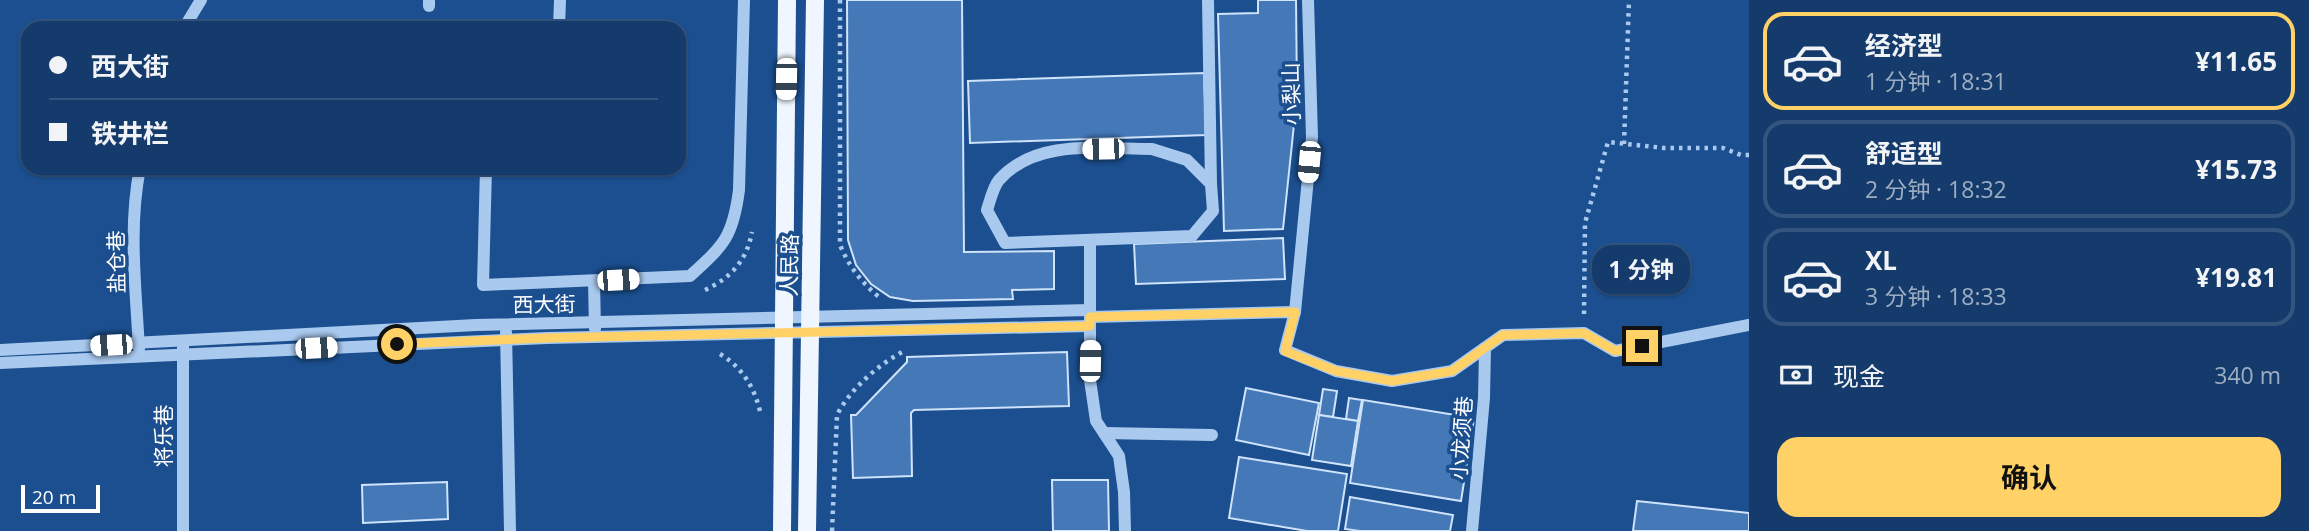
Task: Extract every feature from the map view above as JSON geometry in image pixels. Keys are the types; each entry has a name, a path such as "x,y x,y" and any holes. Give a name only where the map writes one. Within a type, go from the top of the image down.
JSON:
{"main road":[{"name":"人民路","path":"782,531 787,0"},
{"name":"人民路","path":"807,531 815,0"}],"street":[{"path":"188,21 201,0"},
{"path":"559,21 560,0"},
{"path":"486,175 483,285 690,276 719,249 736,221 740,190 744,0"},
{"path":"1208,0 1213,211 1192,236 1005,243 987,210 997,182 1026,158 1054,150 1152,149 1187,160 1211,184"},
{"name":"小梨山","path":"1308,0 1311,137 1295,312 1285,351 1336,371 1392,381 1452,371 1485,348"},
{"name":"盐仓巷","path":"139,175 134,233 139,350"},
{"path":"1090,240 1090,380 1096,421 1119,456 1124,492 1125,531"},
{"path":"594,281 595,337"},
{"name":"西大街","path":"139,350 183,340 506,324 595,322 811,325 1295,312"},
{"path":"506,324 510,531"},
{"name":"西大街","path":"0,350 139,350 183,354 595,337 783,325"},
{"path":"1485,348 1503,335 1584,333 1615,351 1749,325"},
{"name":"将乐巷","path":"183,340 183,531"},
{"name":"小龙须巷","path":"1472,531 1484,397 1485,348"},
{"path":"0,363 139,350"},
{"path":"1104,433 1212,436"}],"path":[{"path":"840,0 840,244 845,258 862,283 881,299"},
{"path":"1624,144 1629,0"},
{"path":"1584,333 1585,223 1608,142 1664,148 1723,148 1749,155"},
{"path":"832,531 837,415 843,403 864,381 894,355 914,348"},
{"path":"713,352 731,361 747,379 760,414"}],"building":[{"path":"847,0 962,0 964,252 1054,251 1054,289 1012,290 1013,299 913,301 890,297 871,284 856,265 848,240"},
{"path":"1258,0 1296,0 1297,96 1283,229 1224,231 1218,14 1258,13"},
{"path":"1204,73 1206,135 970,143 968,81"},
{"path":"1283,238 1285,279 1136,284 1134,244"},
{"path":"1067,352 1069,406 914,410 911,413 912,476 853,478 851,415 856,415 907,362 907,357"},
{"path":"1246,388 1319,403 1309,455 1236,440"},
{"path":"1323,389 1337,391 1333,417 1319,415"},
{"path":"1349,398 1362,400 1358,421 1346,419"},
{"path":"1363,400 1474,418 1461,501 1350,483"},
{"path":"1319,415 1358,421 1351,466 1312,460"},
{"path":"1239,457 1347,474 1338,531 1307,531 1229,518"},
{"path":"1052,480 1108,480 1109,531 1053,531"},
{"path":"447,482 448,519 363,523 362,485"},
{"path":"1350,497 1453,515 1450,531 1345,529"},
{"path":"1637,501 1749,513 1749,531 1633,531"}],"route":[{"path":"397,344 547,338 1090,326 1090,317 1295,312 1285,351 1336,371 1392,381 1452,371 1503,335 1584,333 1615,351 1642,346"}]}
